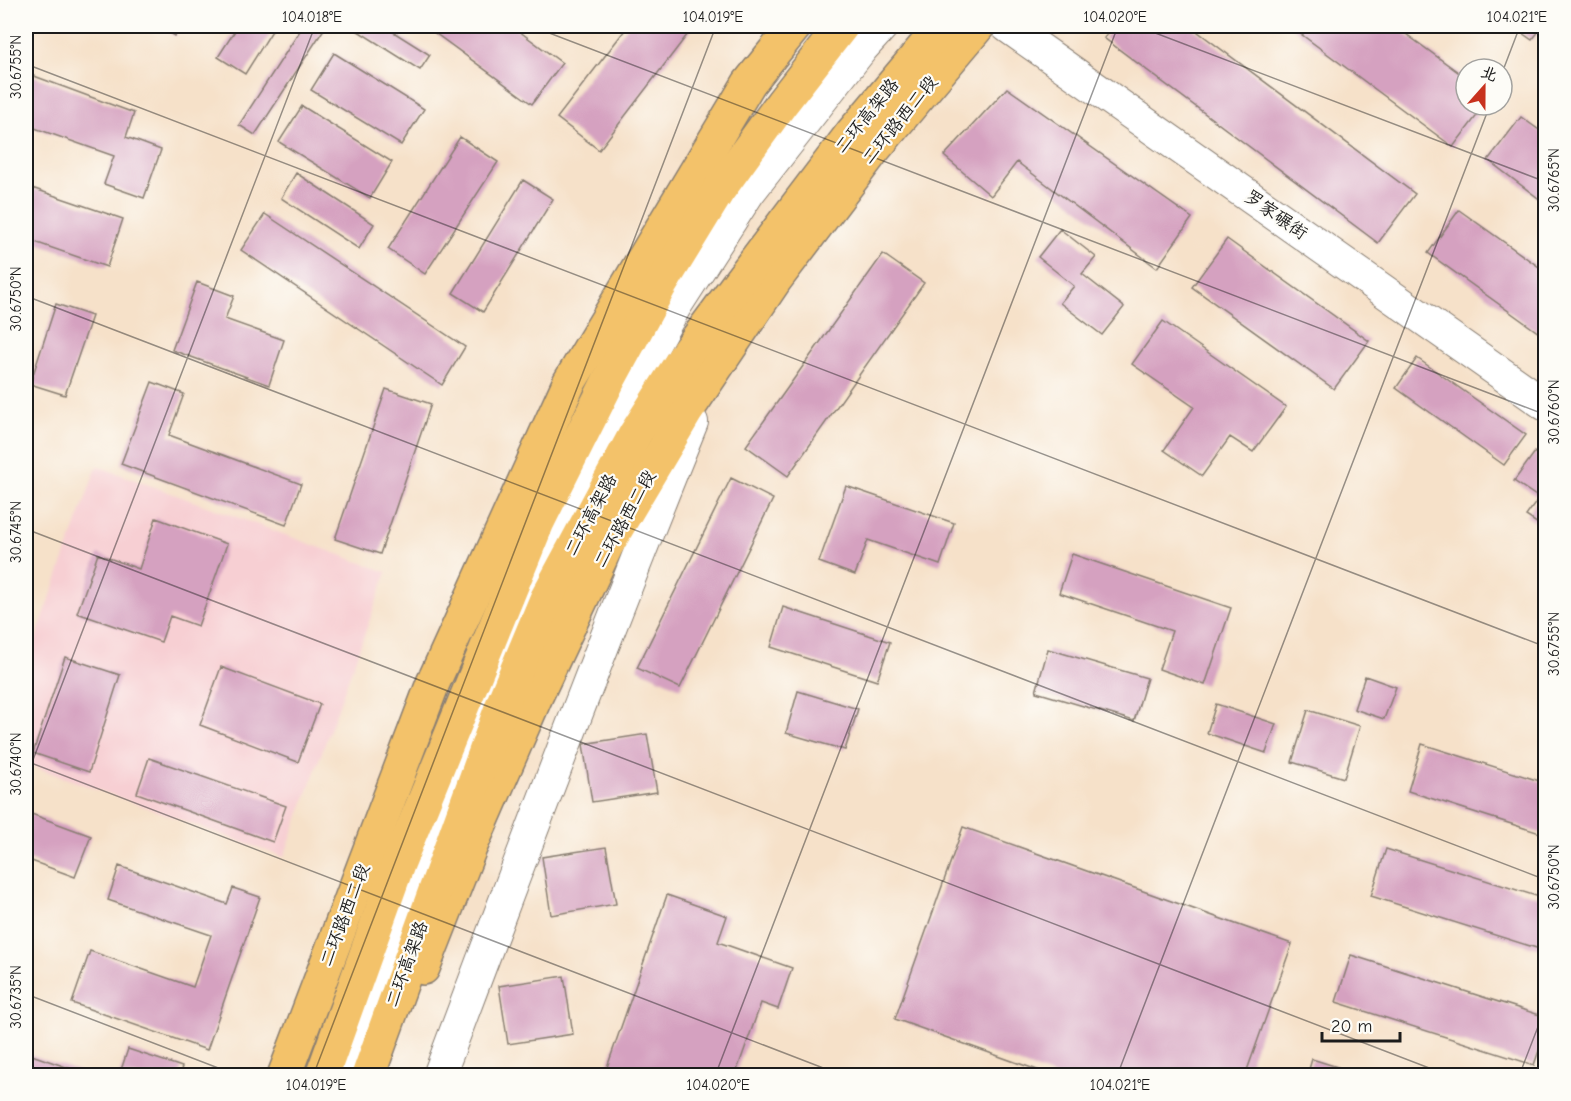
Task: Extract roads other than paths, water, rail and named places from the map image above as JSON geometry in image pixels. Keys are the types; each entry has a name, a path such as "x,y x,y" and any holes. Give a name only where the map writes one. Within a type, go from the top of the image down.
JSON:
{"main road":[{"name":"二环路西二段","path":"284,1076 433,682 568,383 749,83 795,26"},
{"path":"321,1076 399,862 538,522 609,380 659,288 719,190 782,103 842,26"},
{"name":"二环高架路","path":"368,1076 502,705 546,599 635,434 686,354 740,281 852,133 942,26"},
{"name":"二环路西二段","path":"381,1076 470,848 537,694 602,555 680,423 775,280 875,148 978,26"}],"street":[{"path":"345,1076 404,913 511,635 608,426 676,305 749,192 862,48 882,26"},
{"name":"罗家碾街","path":"1007,26 1545,405"},
{"path":"439,1076 557,761 710,377"}]}
